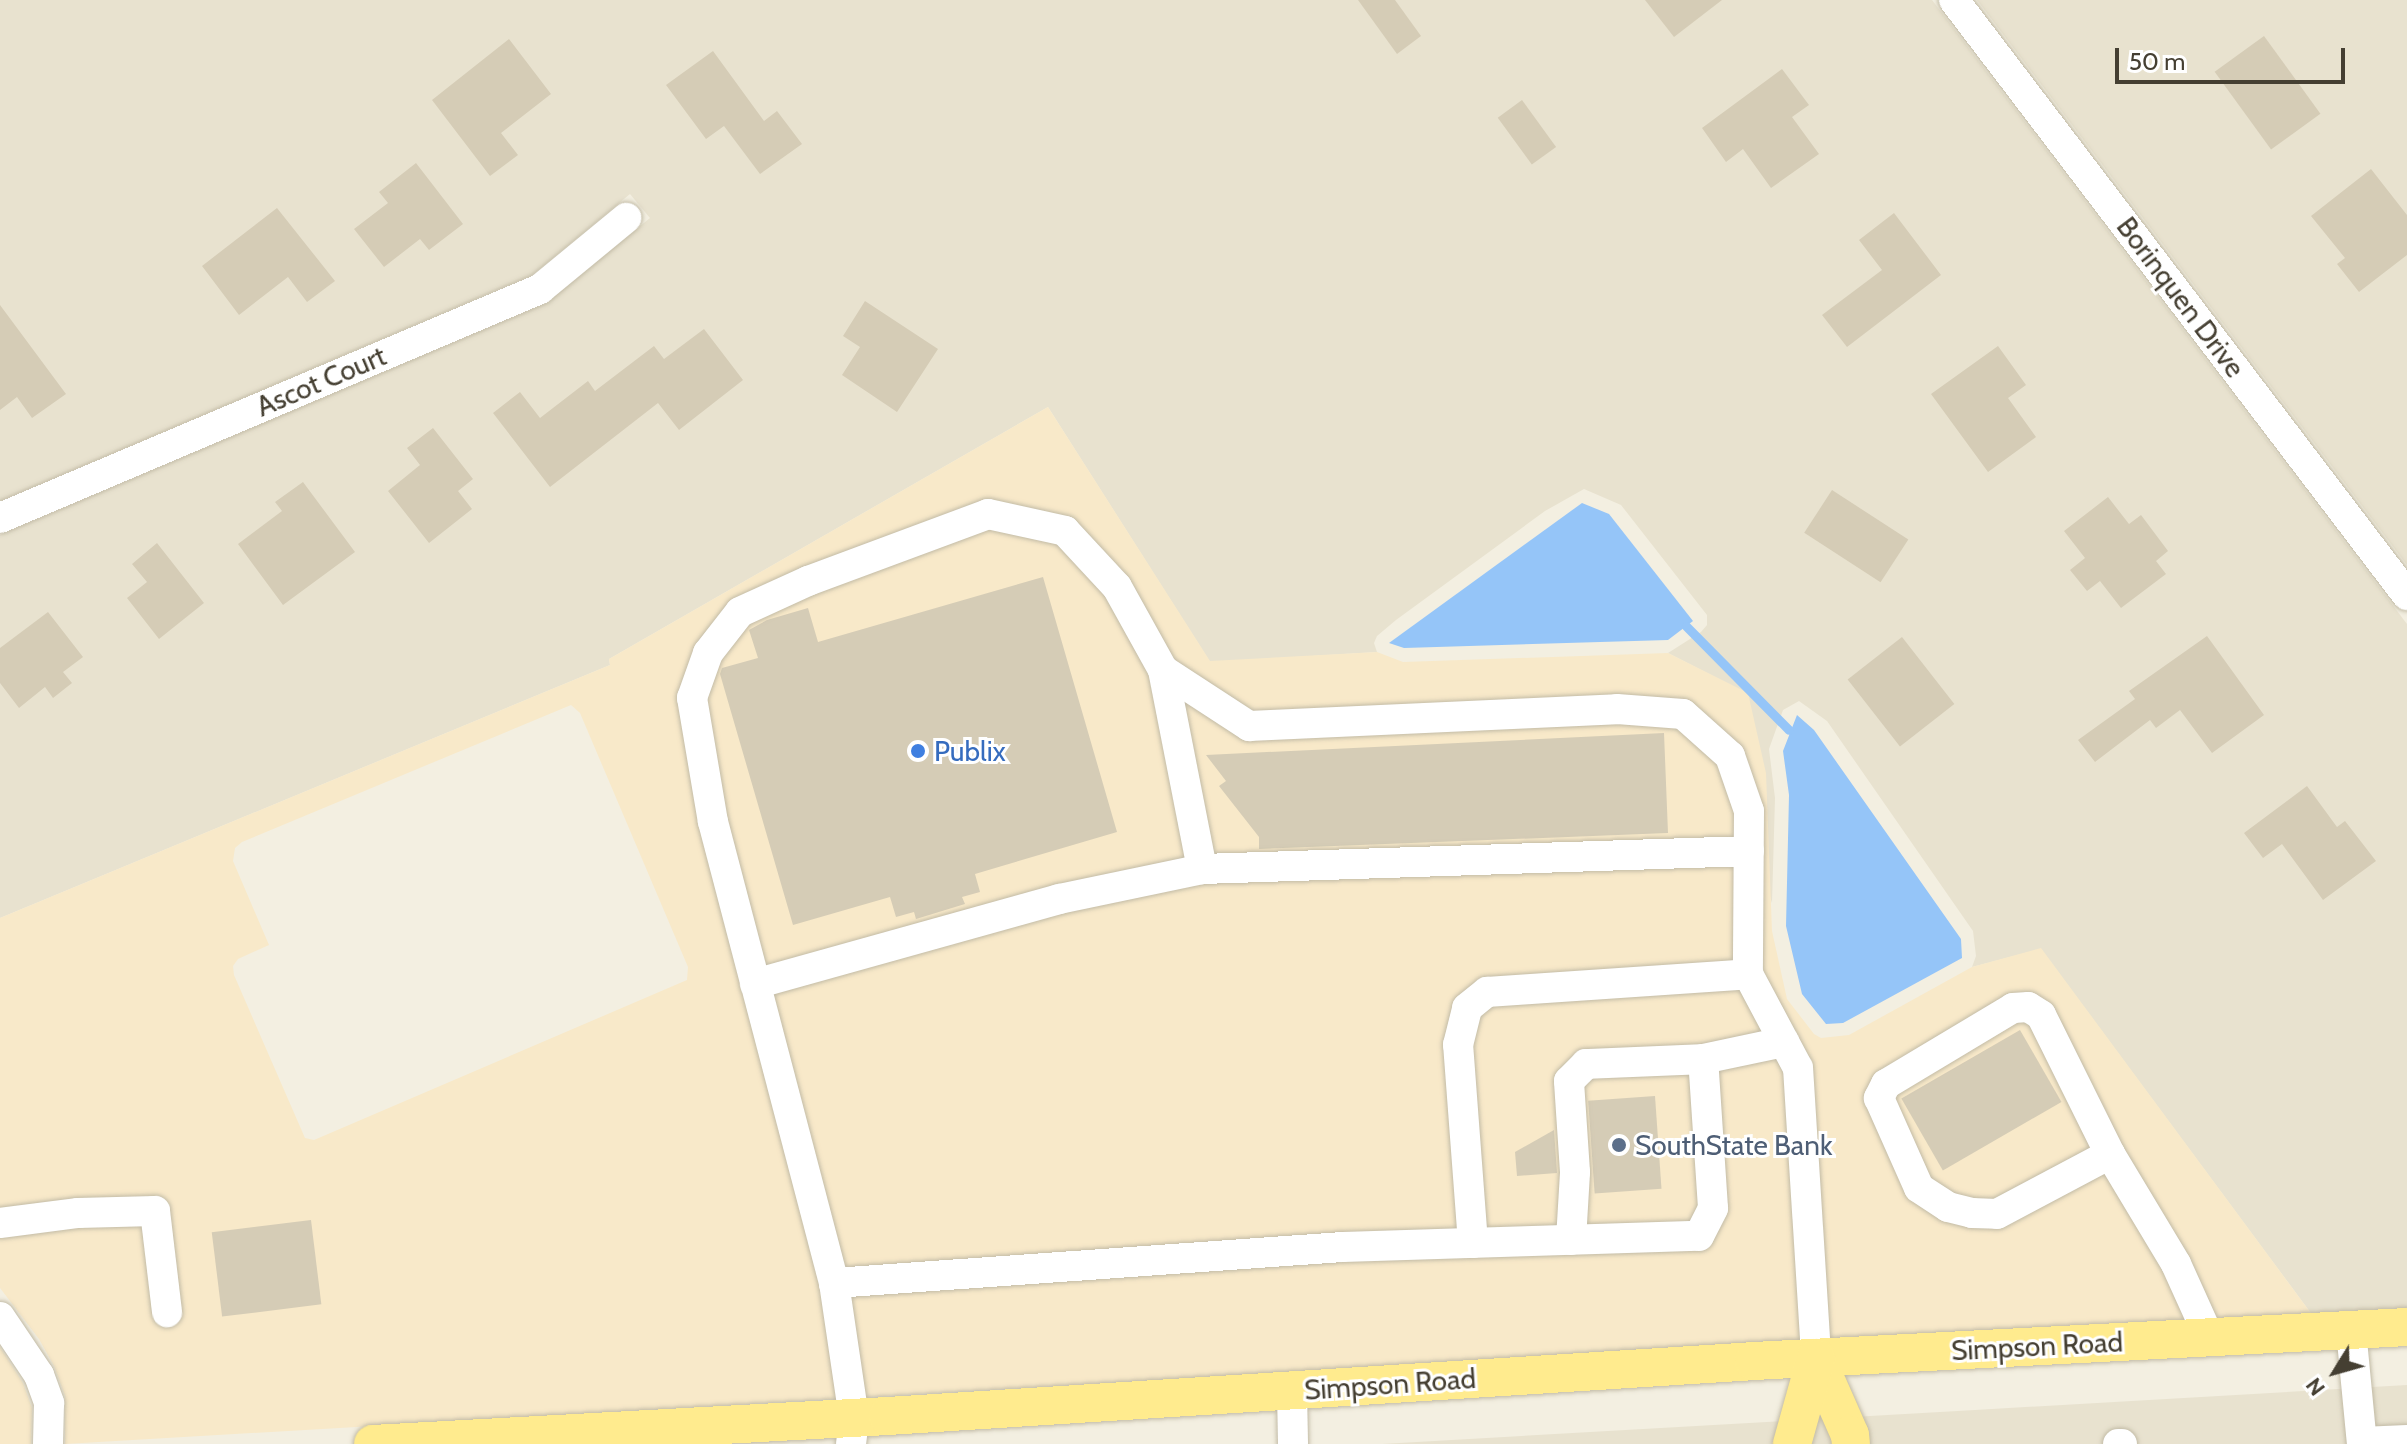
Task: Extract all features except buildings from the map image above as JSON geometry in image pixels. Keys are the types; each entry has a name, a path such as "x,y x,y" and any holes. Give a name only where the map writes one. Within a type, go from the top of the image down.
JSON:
{"main road":[{"name":"Simpson Road","path":"373,1444 853,1431 1292,1391 1816,1358 2407,1327"},
{"path":"1792,1444 1816,1358"},
{"path":"1816,1358 1850,1435 1851,1444"}],"street":[{"name":"Borinquen Drive","path":"1954,0 2407,595"},
{"name":"Ascot Court","path":"0,518 540,289 626,218"},
{"path":"853,1431 834,1283 713,822 692,698 708,653 740,612 808,581 988,514 1065,531 1117,587 1163,670 1202,869"},
{"path":"1163,670 1249,726 1617,709 1683,714 1730,756 1749,811 1748,974 1798,1068 1816,1358"},
{"path":"755,984 1059,899 1202,869 1749,851"},
{"path":"1473,1243 1458,1045 1467,1008 1487,992 1748,974"},
{"path":"2110,1154 1997,1214 1972,1213 1948,1207 1919,1188 1879,1098 1886,1084 2013,1008 2028,1007 2041,1015 2110,1154 2176,1264 2209,1337"},
{"path":"1571,1240 1575,1172 1569,1081 1586,1064 1703,1059 1784,1042"},
{"path":"834,1283 1342,1247 1699,1236 1713,1208 1703,1059"},
{"path":"0,1223 78,1213 155,1211 167,1312"},
{"path":"0,1317 39,1375 49,1403 48,1444"},
{"path":"2351,1330 2362,1443 2407,1440"},
{"path":"1292,1391 1293,1444"}],"shaded area":[{"path":"0,0 1932,0 2407,624 2407,1311 2313,1316 2041,949 1972,967 1976,956 1973,931 1827,721 1799,701 1783,710 1769,749 1775,798 1772,903 1768,890 1748,694 1668,653 1701,632 1707,625 1707,615 1621,505 1584,489 1545,511 1396,620 1377,636 1374,643 1377,652 1210,662 1048,407 609,659 610,665 0,918 0,535 545,304 650,218 630,194 532,275 0,501"},
{"path":"1977,0 2407,0 2407,565"},
{"path":"1048,407 1210,661 1377,652 1403,662 1668,653 1748,693 1766,773 1772,931 1787,999 1814,1034 1821,1038 1849,1035 1972,967 2041,948 2313,1316 1804,1342 65,1444 65,1396 54,1366 39,1339 0,1288 0,918 610,665 609,659","holes":["571,705 580,713 688,967 687,980 314,1140 305,1138 234,975 233,966 238,959 269,945 233,861 235,848 242,842"]},
{"path":"0,1347 23,1383 32,1408 31,1444 0,1444"},
{"path":"2407,1385 2407,1444 1382,1444 1975,1410"}],"water":[{"path":"1582,503 1609,514 1693,621 1668,640 1404,648 1389,643"},
{"path":"1797,715 1814,730 1961,939 1962,958 1843,1023 1826,1024 1802,994 1786,926 1789,795 1783,751"}],"waterway":[{"path":"1686,626 1789,730"}],"place":[{"name":"Publix","path":"918,751"},
{"name":"SouthState Bank","path":"1619,1145"}]}
